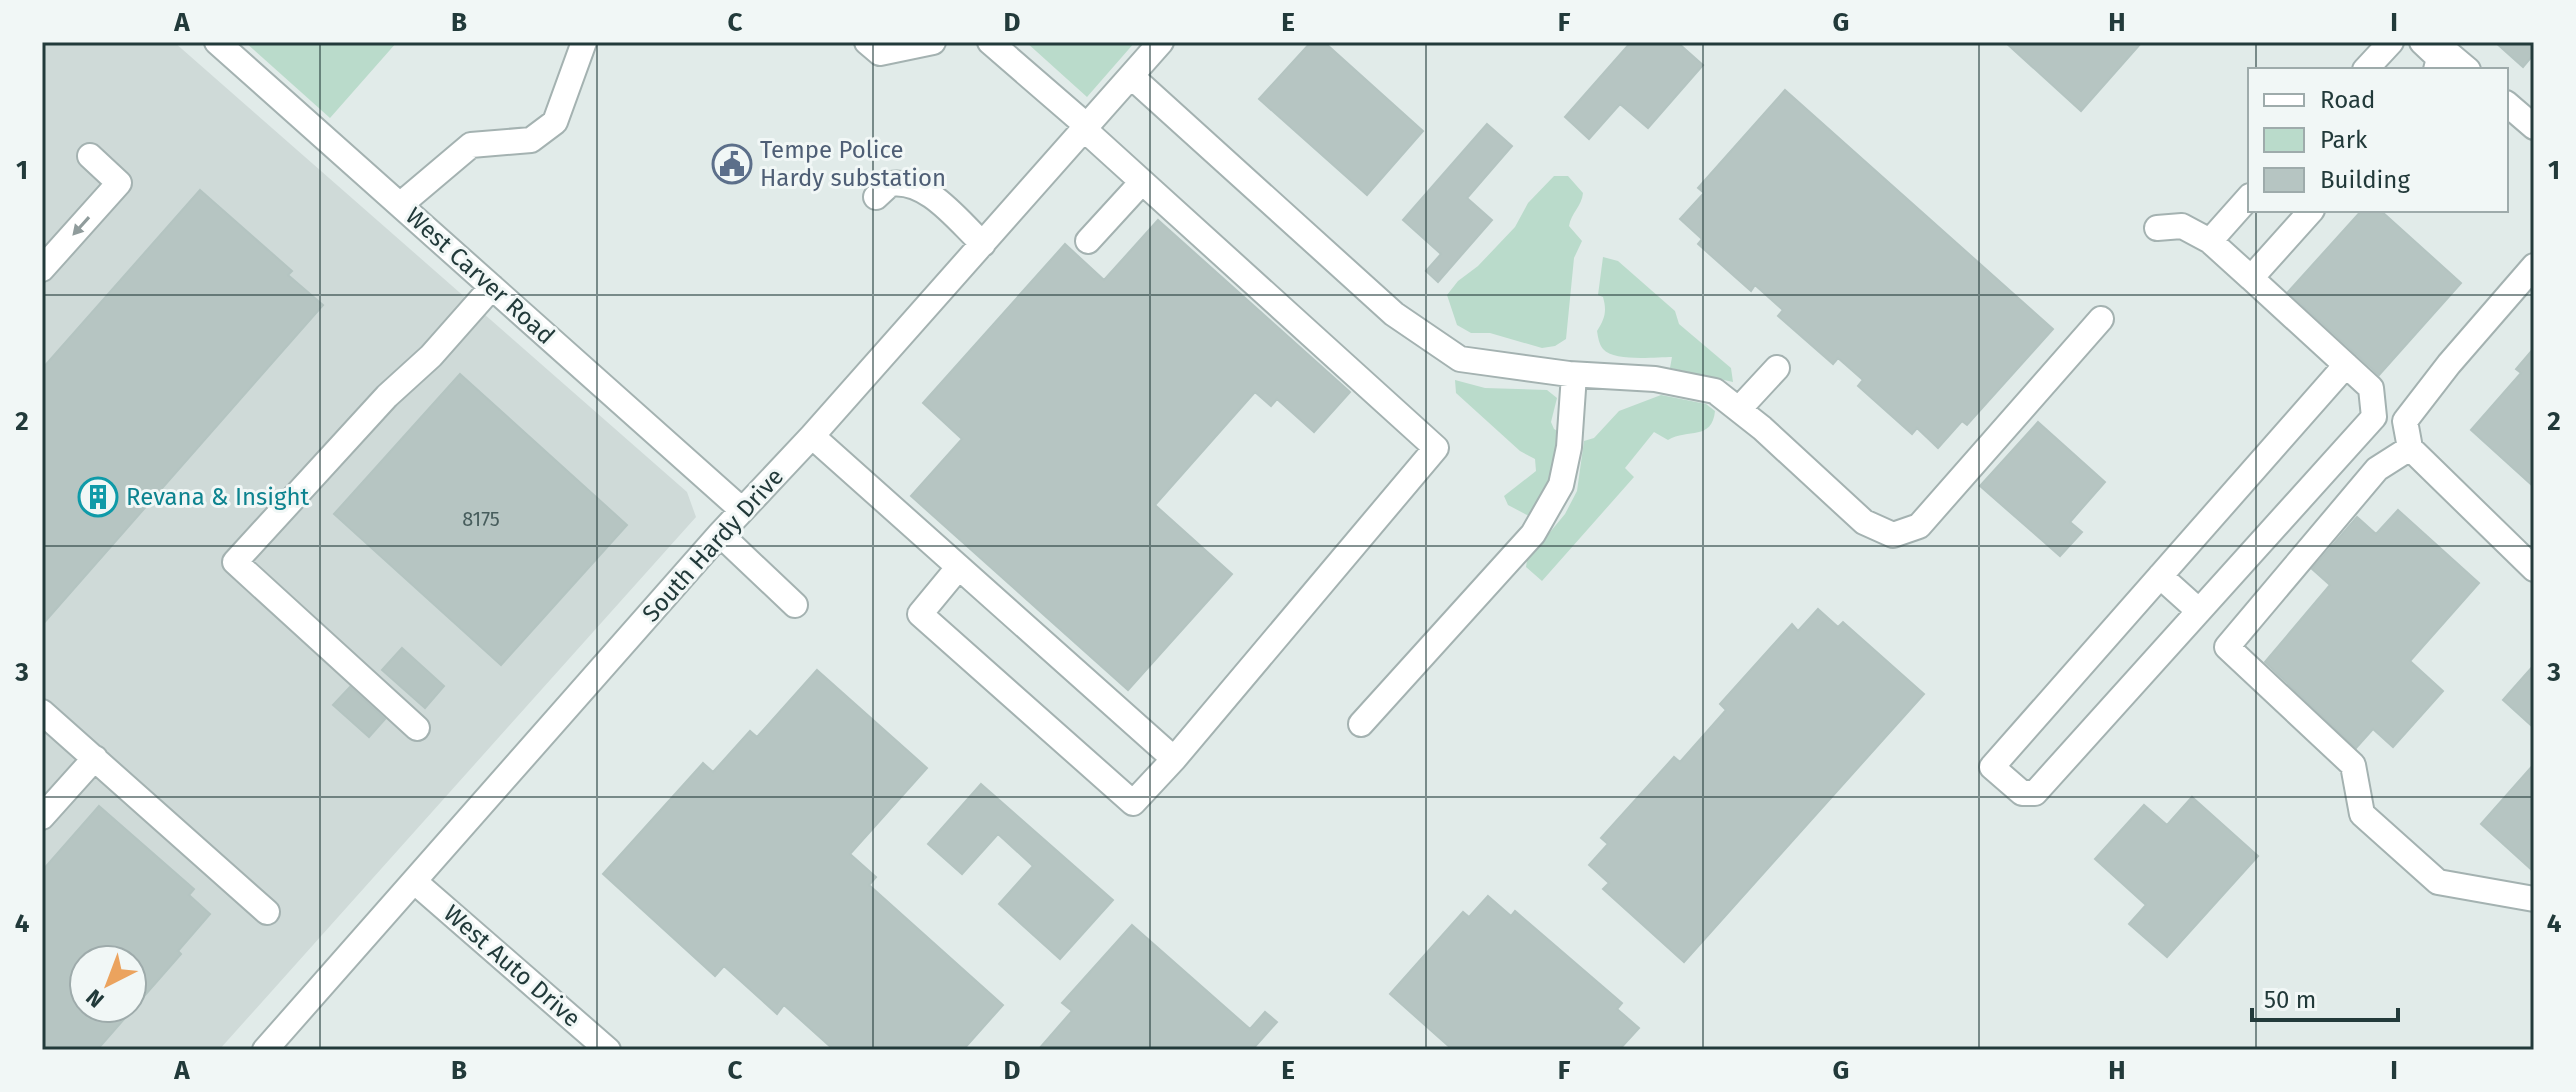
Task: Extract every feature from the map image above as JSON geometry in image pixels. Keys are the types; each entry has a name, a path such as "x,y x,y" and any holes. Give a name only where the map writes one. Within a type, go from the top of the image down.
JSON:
{"street":[{"name":"West Carver Road","path":"217,42 742,510"},
{"path":"400,205 471,145 531,140 555,122 584,42"},
{"path":"867,42 880,53 933,42"},
{"path":"958,568 920,614 1133,803 1174,759 1436,448 990,42"},
{"name":"South Hardy Drive","path":"265,1050 720,534 812,436 1161,42"},
{"path":"2367,68 2391,42"},
{"path":"2434,54 2464,68"},
{"path":"1131,76 1394,314 1460,359 1574,375 1655,379 1715,391 1864,522 1893,535 1919,526 2101,319"},
{"path":"2508,105 2534,127"},
{"path":"42,269 119,183 90,156"},
{"path":"876,197 890,184 899,182 916,186 983,244"},
{"path":"1088,241 1142,182"},
{"path":"2210,241 2248,198"},
{"path":"2251,278 2310,212"},
{"path":"2157,228 2182,226 2210,241 2251,278 2346,365 2371,388 2374,417 2035,793 2022,793 1992,767 2346,365"},
{"path":"2529,554 2410,448 2405,421 2449,364 2534,266"},
{"path":"417,728 235,562 387,396 431,356 492,287"},
{"path":"1739,409 1777,368"},
{"path":"1361,724 1533,534 1561,485 1569,447 1574,375"},
{"path":"812,436 1174,759"},
{"path":"2410,448 2377,469 2227,647 2353,765 2362,814 2438,882 2534,899"},
{"path":"720,534 795,605"},
{"path":"2160,576 2199,611"},
{"path":"42,712 267,912"},
{"path":"42,817 95,758"},
{"name":"West Auto Drive","path":"415,882 608,1050"}],"shaded area":[{"path":"42,42 174,42 687,492 696,517 219,1050 42,1050"}],"green space":[{"path":"245,42 397,42 330,118"},
{"path":"1026,42 1135,42 1087,97"},
{"path":"1554,176 1568,176 1583,193 1569,226 1582,241 1574,258 1566,339 1555,346 1542,348 1490,333 1471,333 1457,325 1447,295 1515,227 1528,203"},
{"path":"1603,257 1618,261 1675,311 1679,324 1731,368 1733,382 1670,368 1672,357 1616,356 1603,349 1597,331 1605,311 1603,297 1598,295"},
{"path":"1455,380 1485,388 1547,390 1557,398 1551,422 1559,432 1553,467 1543,495 1529,516 1508,505 1504,496 1536,471 1535,459 1520,451 1456,393"},
{"path":"1661,395 1706,404 1715,411 1713,420 1704,430 1668,440 1654,432 1625,468 1634,477 1542,581 1526,567 1527,560 1565,514 1577,491 1584,441 1594,438 1619,411"}],"building":[{"path":"1311,42 1324,42 1423,131 1367,195 1259,99"},
{"path":"1631,42 1677,42 1703,65 1648,128 1620,104 1589,139 1565,117"},
{"path":"2005,42 2142,42 2081,111"},
{"path":"2495,42 2534,42 2534,54 2523,67"},
{"path":"1785,90 2053,329 1967,425 1962,421 1938,448 1917,428 1912,434 1858,386 1863,380 1838,358 1833,364 1778,316 1783,310 1755,285 1751,291 1698,244 1702,239 1680,219 1704,193 1698,188"},
{"path":"1487,124 1512,146 1467,198 1492,220 1438,282 1426,271 1441,254 1403,220"},
{"name":"Revana & Insight","path":"200,190 292,271 288,275 323,305 42,625 42,369"},
{"path":"2360,212 2382,212 2461,283 2379,375 2288,292"},
{"path":"1158,220 1350,392 1314,432 1277,399 1271,406 1255,392 1155,505 1232,574 1128,690 911,496 962,439 923,403 1065,244 1104,280"},
{"path":"2534,348 2534,487 2471,430 2521,373 2516,369"},
{"path":"460,374 627,525 501,665 334,514"},
{"path":"2038,422 2105,482 2070,522 2082,532 2060,556 1980,486"},
{"path":"2398,510 2479,583 2410,661 2443,691 2393,747 2373,729 2356,748 2265,662 2330,585 2312,569 2357,517 2376,534"},
{"path":"1818,609 1838,627 1843,622 1924,694 1684,962 1603,889 1609,883 1589,865 1608,844 1601,838 1674,757 1680,762 1726,710 1720,704 1792,624 1798,631"},
{"path":"402,648 444,686 425,708 382,670"},
{"path":"2534,665 2534,728 2503,700"},
{"path":"817,670 927,768 850,854 876,877 869,885 1003,1005 963,1050 834,1050 784,1005 777,1014 724,966 715,976 603,874 703,763 713,772 750,731 757,737"},
{"path":"350,687 385,719 369,737 333,705"},
{"path":"2534,764 2534,872 2481,824"},
{"path":"981,784 1113,900 1060,959 999,904 1033,866 998,834 962,874 928,844"},
{"path":"2192,797 2258,856 2167,957 2129,924 2146,905 2095,859 2144,805 2167,825"},
{"path":"99,806 194,889 189,895 210,914 148,992 148,944 68,944 68,1024 120,1024 97,1050 42,1050 42,871"},
{"path":"1488,896 1511,916 1515,911 1622,1003 1617,1009 1639,1028 1619,1050 1453,1050 1390,994 1463,912 1469,917"},
{"path":"1132,925 1250,1029 1265,1012 1277,1022 1252,1050 1038,1050 1072,1011 1062,1003"}],"place":[{"name":"Tempe Police Hardy substation","path":"732,164"},
{"name":"Revana & Insight","path":"98,497"}]}
